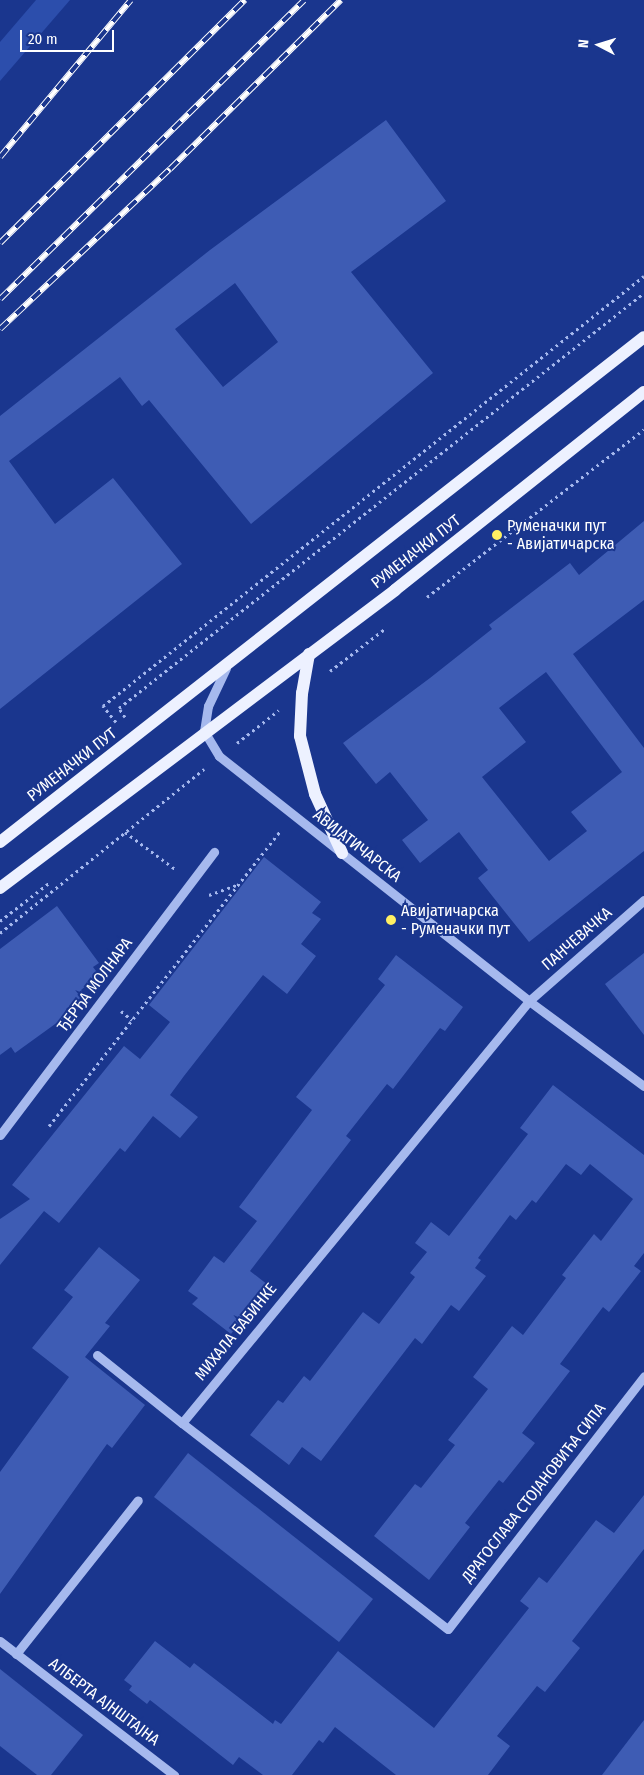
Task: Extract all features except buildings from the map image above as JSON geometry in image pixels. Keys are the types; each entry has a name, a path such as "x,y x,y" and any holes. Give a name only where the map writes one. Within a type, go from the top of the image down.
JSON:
{"main road":[{"name":"РУМЕНАЧКИ ПУТ","path":"0,842 234,656 644,337"},
{"name":"РУМЕНАЧКИ ПУТ","path":"0,888 150,771 310,654 644,392"},
{"path":"310,654 302,693 300,736 315,794 342,853"}],"street":[{"name":"РУМЕНАЧКИ ПУТ","path":"204,731 208,706 216,684 234,656"},
{"name":"АВИЈАТИЧАРСКА","path":"204,731 219,756 529,1001 644,1086"},
{"name":"ЂЕРЂА МОЛНАРА","path":"0,1135 214,852"},
{"name":"ПАНЧЕВАЧКА","path":"529,1001 644,900"},
{"name":"МИХАЛА БАБИНКЕ","path":"182,1423 529,1001"},
{"path":"97,1355 182,1423"},
{"name":"ДРАГОСЛАВА СТОЈАНОВИЋА СИПА","path":"182,1423 448,1629 644,1376"},
{"path":"16,1654 138,1500"},
{"name":"АЛБЕРТА АЈНШТАЈНА","path":"0,1641 174,1775"}],"path":[{"path":"133,737 103,706 644,276"},
{"path":"133,737 119,708 644,292"},
{"path":"150,771 168,798"},
{"path":"49,1126 293,814"},
{"path":"125,832 192,882"}],"shaded area":[{"path":"36,0 70,0 0,81 0,42"}],"railway":[{"path":"0,157 131,0"},
{"path":"0,243 245,0"},
{"path":"0,299 304,0"},
{"path":"0,329 170,169 341,0"}],"place":[{"name":"Руменачки пут - Авијатичарска","path":"497,535"},
{"name":"Авијатичарска - Руменачки пут","path":"391,920"}]}
